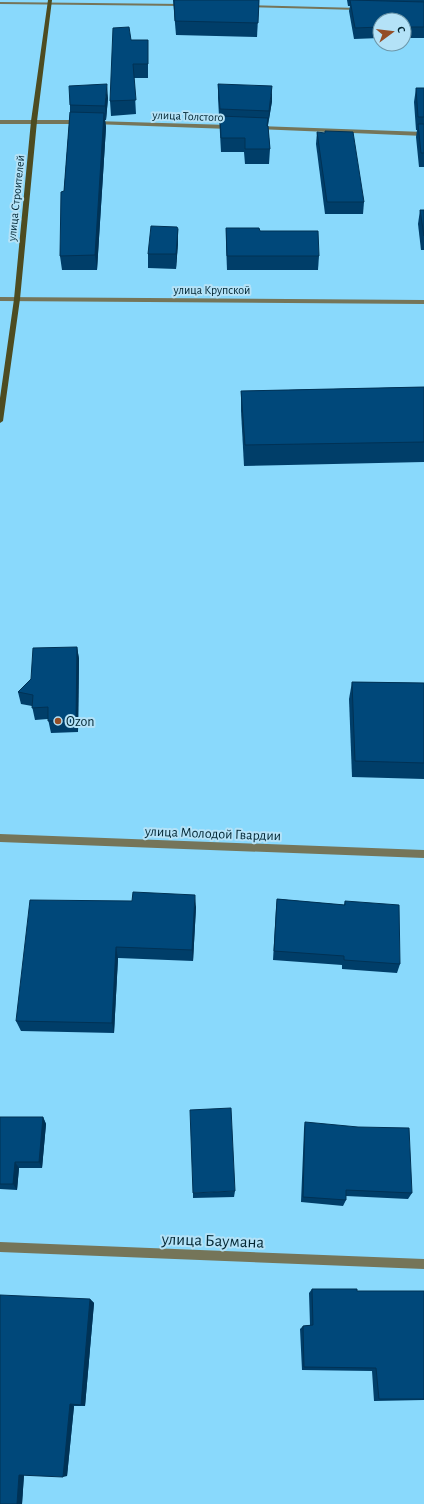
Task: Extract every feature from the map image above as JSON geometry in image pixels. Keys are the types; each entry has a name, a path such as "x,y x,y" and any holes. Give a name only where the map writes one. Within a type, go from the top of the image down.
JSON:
{"street":[{"path":"0,3 50,1 185,5"},
{"name":"улица Строителей","path":"0,421 17,299 34,121 50,1"},
{"path":"241,6 368,9"},
{"name":"улица Толстого","path":"0,122 34,121 237,128"},
{"path":"253,128 424,134"},
{"name":"улица Крупской","path":"0,299 424,302"},
{"name":"улица Молодой Гвардии","path":"0,838 424,854"},
{"name":"улица Баумана","path":"0,1247 424,1264"}],"building":[{"path":"174,0 259,0 258,23 175,21"},
{"path":"350,0 424,2 424,27 412,27 412,12 372,12 372,27 355,28"},
{"path":"129,27 131,40 148,40 148,64 133,64 136,100 110,101 113,28"},
{"path":"107,84 105,106 70,105 69,86"},
{"path":"218,84 272,86 269,111 220,109"},
{"path":"416,88 424,88 424,117 418,117"},
{"path":"70,112 104,113 95,255 60,256 61,192 64,191"},
{"path":"220,116 268,118 267,126 270,149 245,149 245,138 221,138"},
{"path":"418,124 424,124 424,153 421,153"},
{"path":"325,131 353,132 364,202 327,202 317,132 325,133"},
{"path":"420,210 424,210 424,236"},
{"path":"151,226 177,227 176,254 148,254"},
{"path":"226,228 259,228 260,231 318,231 319,256 227,256"},
{"path":"424,387 424,442 245,445 241,391"},
{"path":"77,647 76,720 48,721 48,707 32,708 33,695 18,692 31,679 33,648"},
{"path":"352,682 424,683 424,763 355,761"},
{"path":"133,892 195,895 192,950 116,947 112,1023 16,1021 30,900 132,901"},
{"path":"277,899 345,905 345,901 399,905 400,964 344,960 344,956 274,951"},
{"path":"231,1108 235,1191 193,1193 190,1110"},
{"path":"0,1117 43,1117 39,1162 15,1162 13,1184 0,1184"},
{"path":"305,1122 358,1127 409,1128 412,1193 346,1190 346,1200 303,1197"},
{"path":"312,1289 424,1291 424,1399 379,1399 376,1368 304,1367 303,1326 313,1325"},
{"path":"0,1295 90,1299 81,1405 70,1404 63,1477 19,1475 17,1504 0,1504"}],"place":[{"name":"Ozon","path":"58,721"}]}
